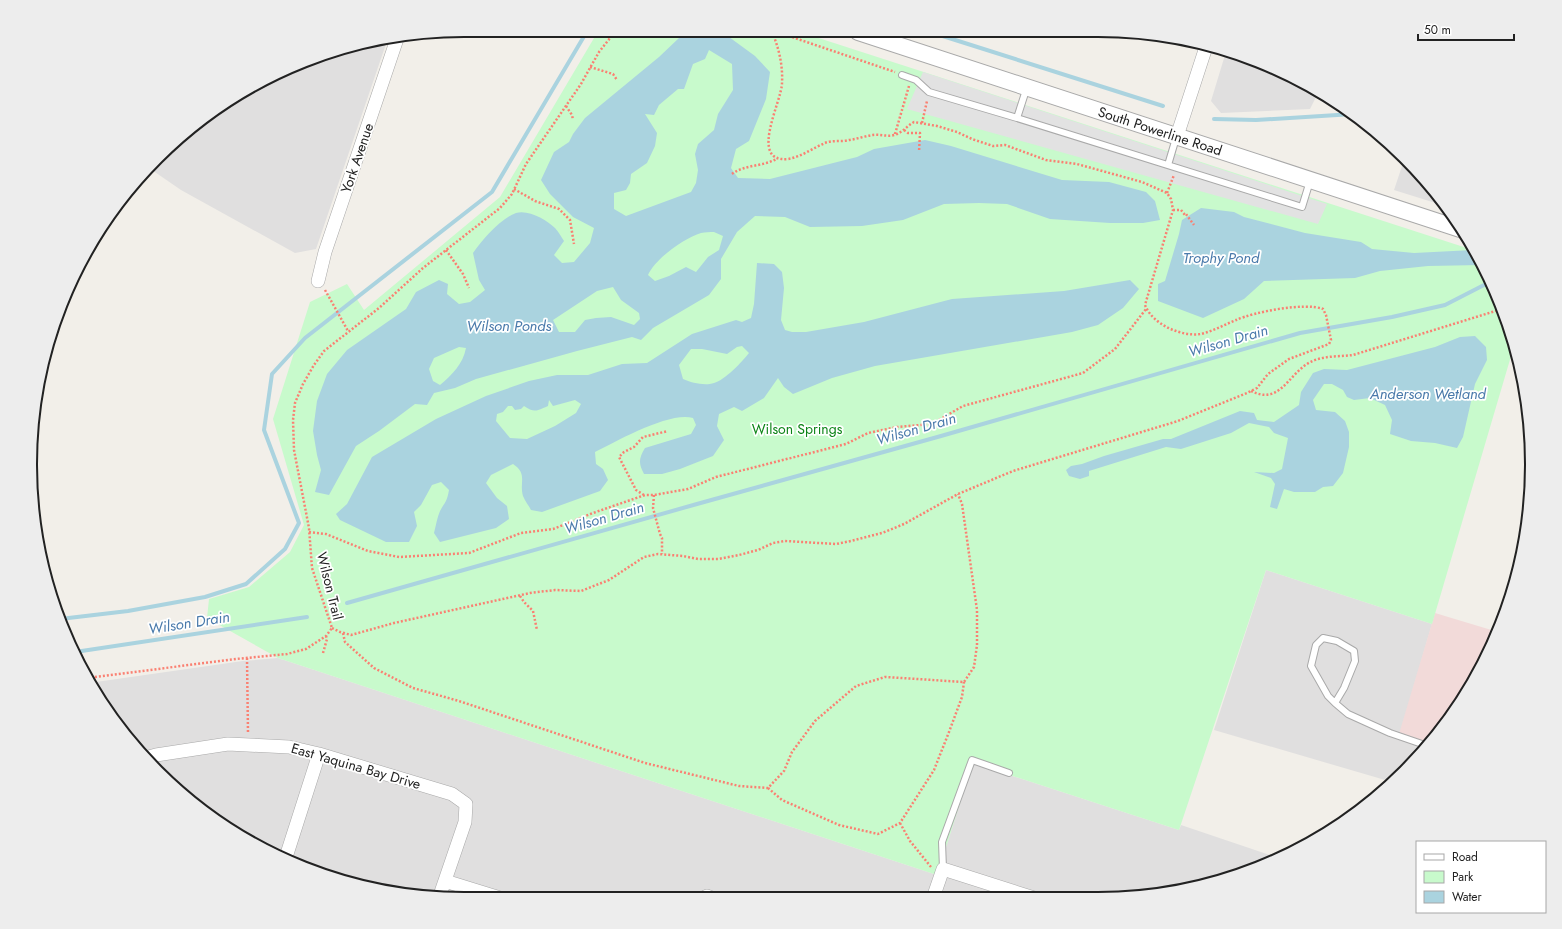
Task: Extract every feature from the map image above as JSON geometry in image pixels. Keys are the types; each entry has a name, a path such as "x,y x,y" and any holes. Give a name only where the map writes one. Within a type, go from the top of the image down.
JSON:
{"street":[{"name":"South Powerline Road","path":"873,37 1453,227"},
{"name":"York Avenue","path":"318,281 325,252 396,43"},
{"path":"1177,136 1205,51"},
{"name":"East Yaquina Bay Drive","path":"152,756 228,744 289,747 319,754 452,794 466,804 465,822 445,881"},
{"path":"287,853 319,754"},
{"path":"935,892 942,874 1011,892"},
{"path":"442,891 445,881 481,892"}],"lane":[{"path":"902,75 916,80 929,92 1302,207 1310,181"},
{"path":"1017,118 1027,87"},
{"path":"1168,165 1177,136"},
{"path":"1335,702 1344,688 1355,661 1354,651 1337,641 1323,638 1316,645 1311,666 1328,696 1348,714 1390,734 1421,744"},
{"path":"942,874 942,842 972,760 1009,773"}],"path":[{"name":"Wilson Trail","path":"93,677 287,654 306,649 326,636 332,628 312,568 309,532 294,450 293,420 296,403 314,365 324,351 379,308 422,268 500,208 514,189 526,164 581,84 598,52 611,37"},
{"path":"332,628 351,635 411,619 520,596 555,590 581,591 609,580 644,557 662,554 698,559 718,559 740,555 758,550 773,543 784,541 836,544 882,533 904,524 958,494 1013,471 1178,420 1251,391 1258,388 1268,374 1290,359 1329,344 1331,340 1326,315 1323,309 1317,307 1309,306 1278,310 1237,319 1217,329 1201,334 1189,334 1170,328 1156,321 1146,308 1146,296 1173,210 1171,199 1167,193 1142,182 1099,169 1046,160 1005,145 993,146 957,132 914,122 895,135 874,135 848,141 834,141 825,143 786,159 778,158 772,155 768,142 769,132 781,97 782,83 779,53 774,37"},
{"path":"792,37 902,75 910,86 895,135"},
{"path":"590,67 613,74 617,80"},
{"path":"922,123 929,92"},
{"path":"566,106 572,115 573,120"},
{"path":"904,130 908,133 920,133 919,152"},
{"path":"732,174 737,170 771,162 778,158"},
{"path":"1167,193 1176,168"},
{"path":"514,189 535,200 560,209 570,220 574,244"},
{"path":"1173,210 1181,210 1185,215 1186,214 1194,226"},
{"path":"446,250 463,274 469,288"},
{"path":"329,296 348,331"},
{"path":"309,532 326,534 368,551 399,556 469,553 521,533 553,529 645,495 654,495 688,488 716,477 846,444 868,433 896,427 932,424 963,406 1083,373 1115,349 1146,308"},
{"path":"1251,391 1268,396 1279,391 1292,376 1308,363 1329,356 1338,357 1353,354 1496,311"},
{"path":"645,495 636,490 619,457 624,452 634,447 643,437 668,431"},
{"path":"343,633 345,642 374,668 413,688 459,701 645,763 739,786 768,788 782,800 839,825 878,834 900,823 934,770 962,697 964,682 974,667 977,645 977,610 962,504 958,494"},
{"path":"654,495 653,509 662,538 662,554"},
{"path":"520,596 533,610 537,630"},
{"path":"323,653 327,639 326,636"},
{"path":"246,658 248,744"},
{"path":"768,788 784,771 792,752 815,721 856,686 885,677 964,682"},
{"path":"900,823 910,841 942,874"}],"shaded area":[{"path":"386,44 316,249 295,253 181,190 154,171 204,125 251,94 275,81 327,60"},
{"path":"1224,57 1287,81 1316,97 1310,109 1221,113 1211,101"},
{"path":"923,72 1327,204 1318,224 907,109"},
{"path":"1402,165 1436,203 1394,190"},
{"path":"1266,570 1432,624 1400,734 1423,742 1400,767 1386,780 1214,730"},
{"path":"1435,613 1491,630 1481,654 1468,678 1437,725 1423,742 1399,734"},
{"path":"278,658 937,875 973,763 1179,830 1181,825 1270,855 1235,869 1181,884 1125,891 1098,892 464,892 437,891 381,884 327,869 275,848 251,835 204,804 162,767 143,746 125,725 96,682 243,661"}],"green space":[{"name":"Wilson Springs","path":"595,37 815,37 1466,248 1481,275 1492,301 1502,327 1511,357 1432,624 1266,570 1179,830 973,763 937,875 278,658 207,618 209,599 249,587 290,552 304,525 273,419 310,302 347,284 364,310 500,197"}],"water":[{"name":"Wilson Ponds","path":"729,37 755,56 770,72 766,99 749,141 736,149 731,168 738,178 770,179 857,157 874,149 925,140 951,146 1062,180 1109,182 1146,192 1155,201 1160,220 1143,223 1110,223 1050,219 1007,204 979,203 944,204 903,220 862,226 810,227 785,217 755,216 737,232 721,259 721,279 709,295 653,328 641,340 632,337 577,351 476,379 455,388 434,393 427,405 415,404 356,446 329,495 315,492 321,470 313,431 317,401 327,374 347,350 406,309 416,292 439,280 448,284 447,294 459,304 470,302 485,290 479,280 473,253 492,230 504,220 516,213 521,212 532,214 552,225 564,241 554,255 562,263 574,262 590,243 594,228 573,217 550,194 541,180 554,152 569,142 585,118 659,57 679,38","holes":["709,50 732,64 733,90 718,114 714,130 698,144 695,154 698,170 696,183 691,192 626,216 614,209 614,193 626,190 630,183 631,174 647,163 655,146 657,133 645,114 654,115 659,105 678,89 684,89 693,64 705,59","714,232 723,236 719,250 708,257 696,272 686,267 669,276 655,281 648,275 657,262 679,244 701,233","613,287 621,300 639,313 640,319 634,325 611,317 596,318 585,320 575,332 559,332 553,320 597,291","459,347 466,348 460,364 440,385 433,381 429,369 434,358"]},
{"name":"Trophy Pond","path":"1201,208 1234,212 1244,217 1305,233 1361,242 1372,249 1414,253 1468,250 1476,265 1428,266 1380,271 1355,278 1264,281 1244,299 1203,318 1158,301 1158,284 1165,281 1182,220"},
{"name":"Wilson Ponds","path":"757,263 774,264 782,272 784,288 781,320 785,330 792,332 806,332 864,322 952,299 1064,291 1130,280 1139,289 1123,308 1098,325 1072,332 875,366 832,378 793,394 784,387 778,378 764,398 742,411 734,407 719,414 717,426 724,440 713,456 680,469 662,474 644,474 640,461 641,455 645,448 691,434 696,425 693,418 683,417 671,419 644,428 595,452 596,464 603,469 608,480 600,491 542,512 531,510 526,502 522,491 522,475 518,468 513,464 491,475 486,483 497,498 507,506 509,519 496,528 440,542 434,533 440,511 447,500 449,490 441,482 432,485 421,505 414,512 417,526 409,542 386,542 340,520 336,514 347,504 372,457 436,419 486,396 529,381 557,375 588,375 622,364 647,363 692,334 736,320 742,322 751,318 754,304","holes":["742,346 749,353 733,370 718,381 710,384 703,384 694,383 683,379 679,365 691,349 702,349 727,354 737,347","549,400 553,406 575,400 581,404 576,413 555,426 527,439 510,438 496,421 497,414 503,412 508,406 512,406 515,410 521,409 524,406 530,410 536,410 548,406"]},
{"name":"Anderson Wetland","path":"1475,336 1486,347 1487,360 1475,384 1463,437 1457,448 1435,443 1411,441 1390,434 1392,420 1385,405 1370,398 1354,400 1347,397 1343,390 1332,384 1324,384 1313,400 1316,410 1335,412 1345,421 1349,432 1349,447 1343,473 1333,486 1323,487 1315,492 1294,492 1284,489 1277,509 1270,507 1275,484 1271,478 1254,472 1274,473 1282,469 1288,438 1274,433 1269,427 1249,423 1231,433 1181,449 1166,447 1089,471 1089,476 1080,479 1069,476 1066,470 1071,466 1082,464 1104,456 1163,439 1171,439 1240,411 1254,413 1257,420 1274,422 1299,405 1301,392 1313,373 1324,369 1347,370 1435,347 1460,337"}],"waterway":[{"path":"66,618 128,611 205,597 246,584 285,549 299,523 264,430 272,374 305,338 492,192 584,37"},
{"path":"946,37 1163,106"},
{"path":"1214,119 1256,120 1343,115"},
{"name":"Wilson Drain","path":"347,603 941,436 1300,333 1392,317 1445,305 1485,285"},
{"name":"Wilson Drain","path":"80,651 307,617"}]}
